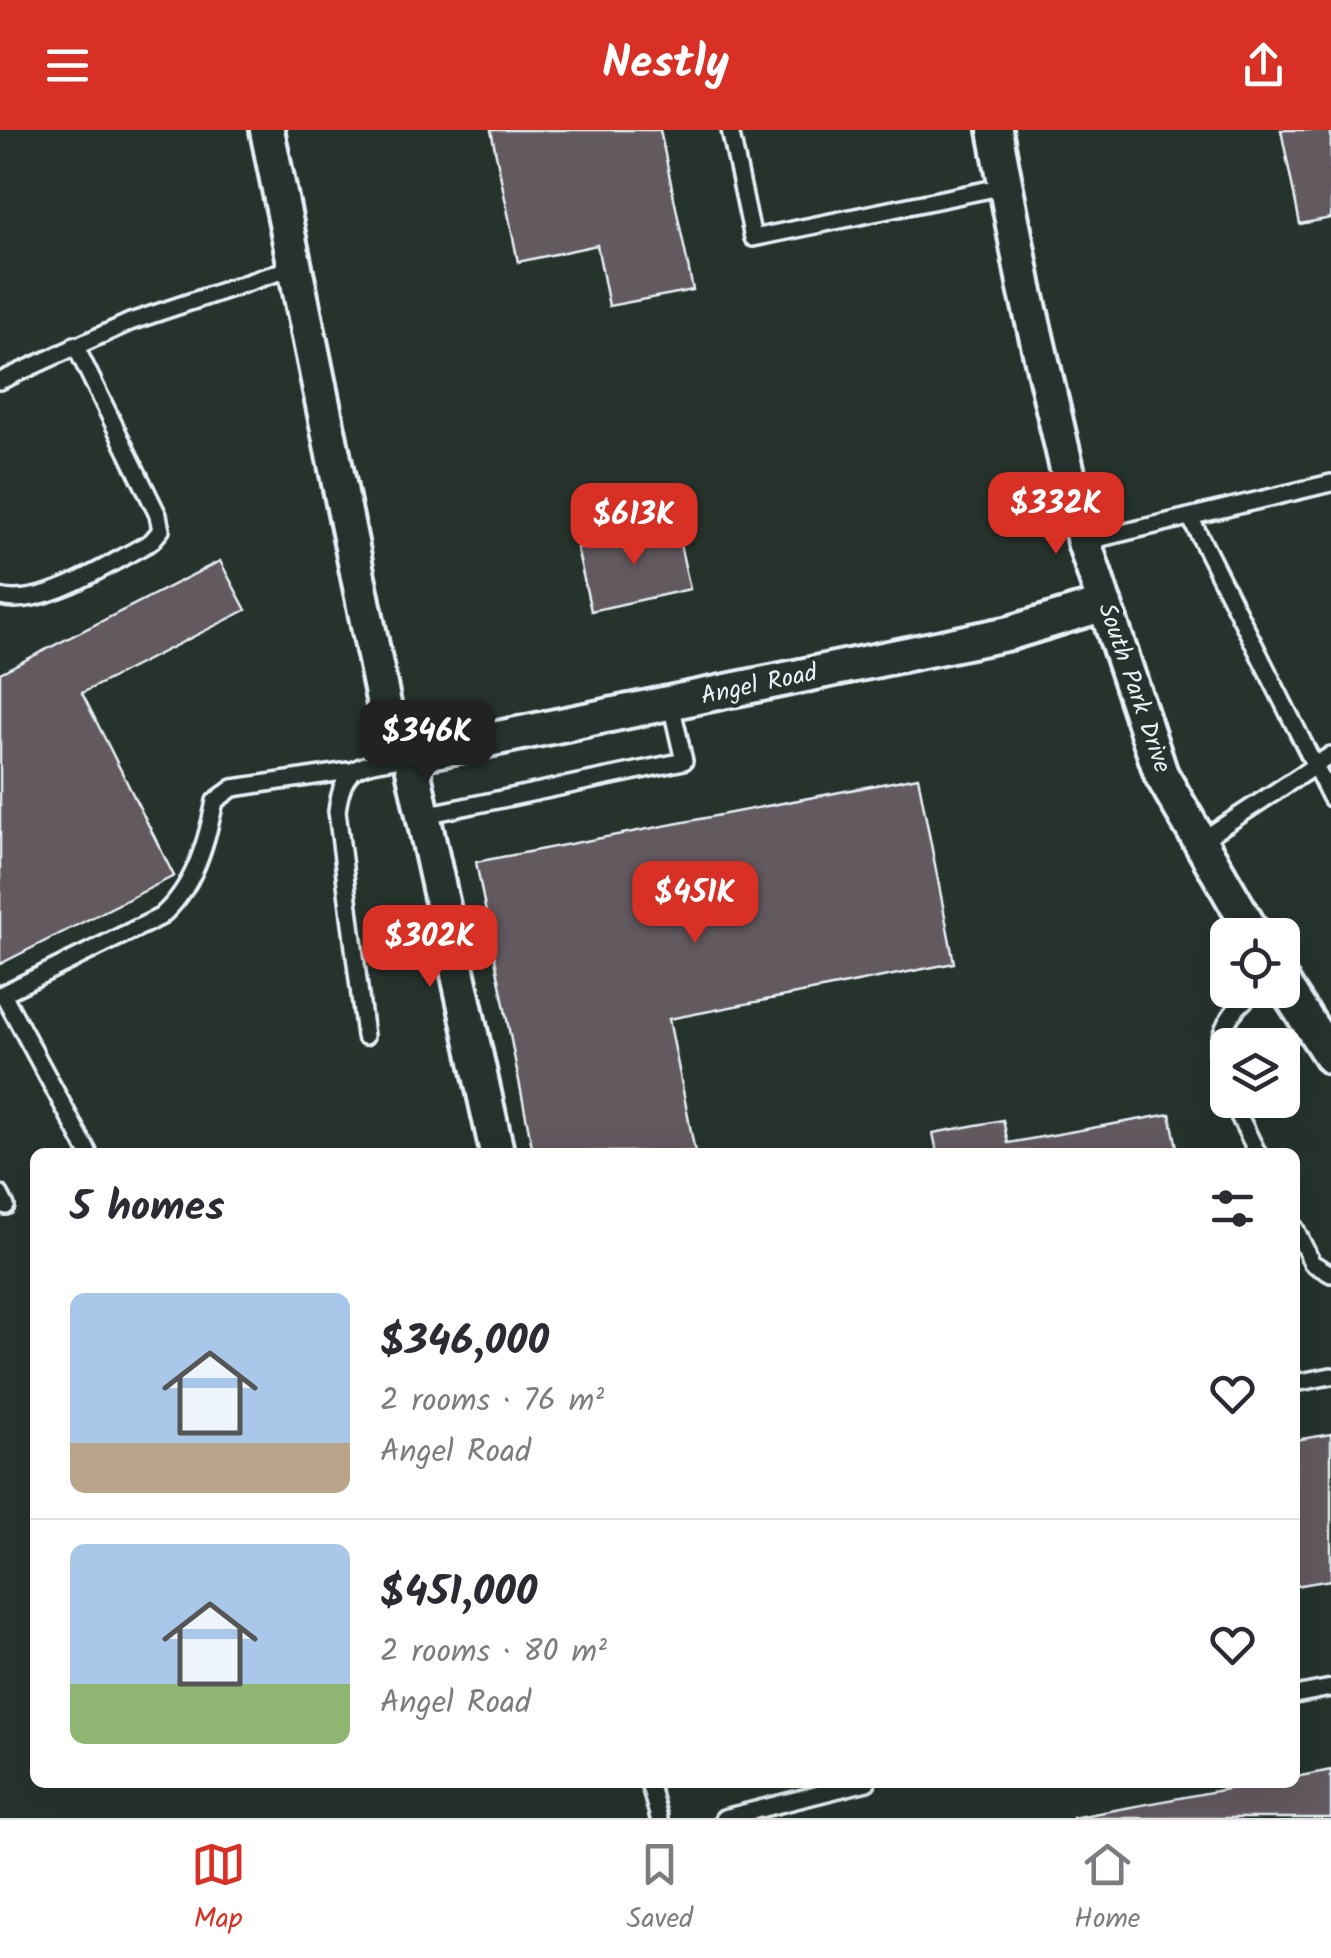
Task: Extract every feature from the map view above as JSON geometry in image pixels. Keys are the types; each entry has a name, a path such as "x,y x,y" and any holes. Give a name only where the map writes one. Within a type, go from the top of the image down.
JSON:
{"street":[{"path":"267,130 388,720 397,744 410,756 425,815 496,1148"},
{"name":"South Park Drive","path":"994,130 1084,542 1161,774 1244,918"},
{"name":"Angel Road","path":"410,756 1010,633 1105,604"},
{"path":"1299,1008 1331,1057"}],"lane":[{"path":"730,130 753,238 1005,186"},
{"path":"0,381 75,345 297,266"},
{"path":"0,597 18,602 39,598 151,542 161,530 158,515 75,345"},
{"path":"1084,542 1331,483"},
{"path":"1190,517 1331,798"},
{"path":"425,815 684,761 671,704"},
{"path":"1199,842 1331,755"},
{"path":"86,1148 1,995 160,917 179,901 210,829 215,801 233,788 349,771 410,756"},
{"path":"349,771 341,782 337,812 365,1036"},
{"path":"1221,1028 1239,1008"},
{"path":"1240,1118 1255,1148"},
{"path":"1300,1238 1312,1263 1331,1274"},
{"path":"1300,1382 1331,1376"},
{"path":"1300,1694 1331,1688"},
{"path":"651,1788 659,1818"},
{"path":"724,1818 843,1788"}],"building":[{"path":"491,130 660,130 693,290 609,306 597,245 518,262"},
{"path":"1281,130 1331,130 1331,218 1300,224"},
{"path":"676,526 690,589 591,611 577,548"},
{"path":"220,561 246,610 82,693 174,876 0,964 0,673"},
{"path":"918,777 954,963 669,1019 694,1148 532,1148 476,862"},
{"path":"1170,1114 1177,1148 936,1148 933,1133 1003,1120 1008,1143"},
{"path":"1331,1434 1331,1580 1300,1585 1300,1439"},
{"path":"1331,1770 1331,1818 1072,1818 1233,1788 1300,1788 1300,1776"}]}
